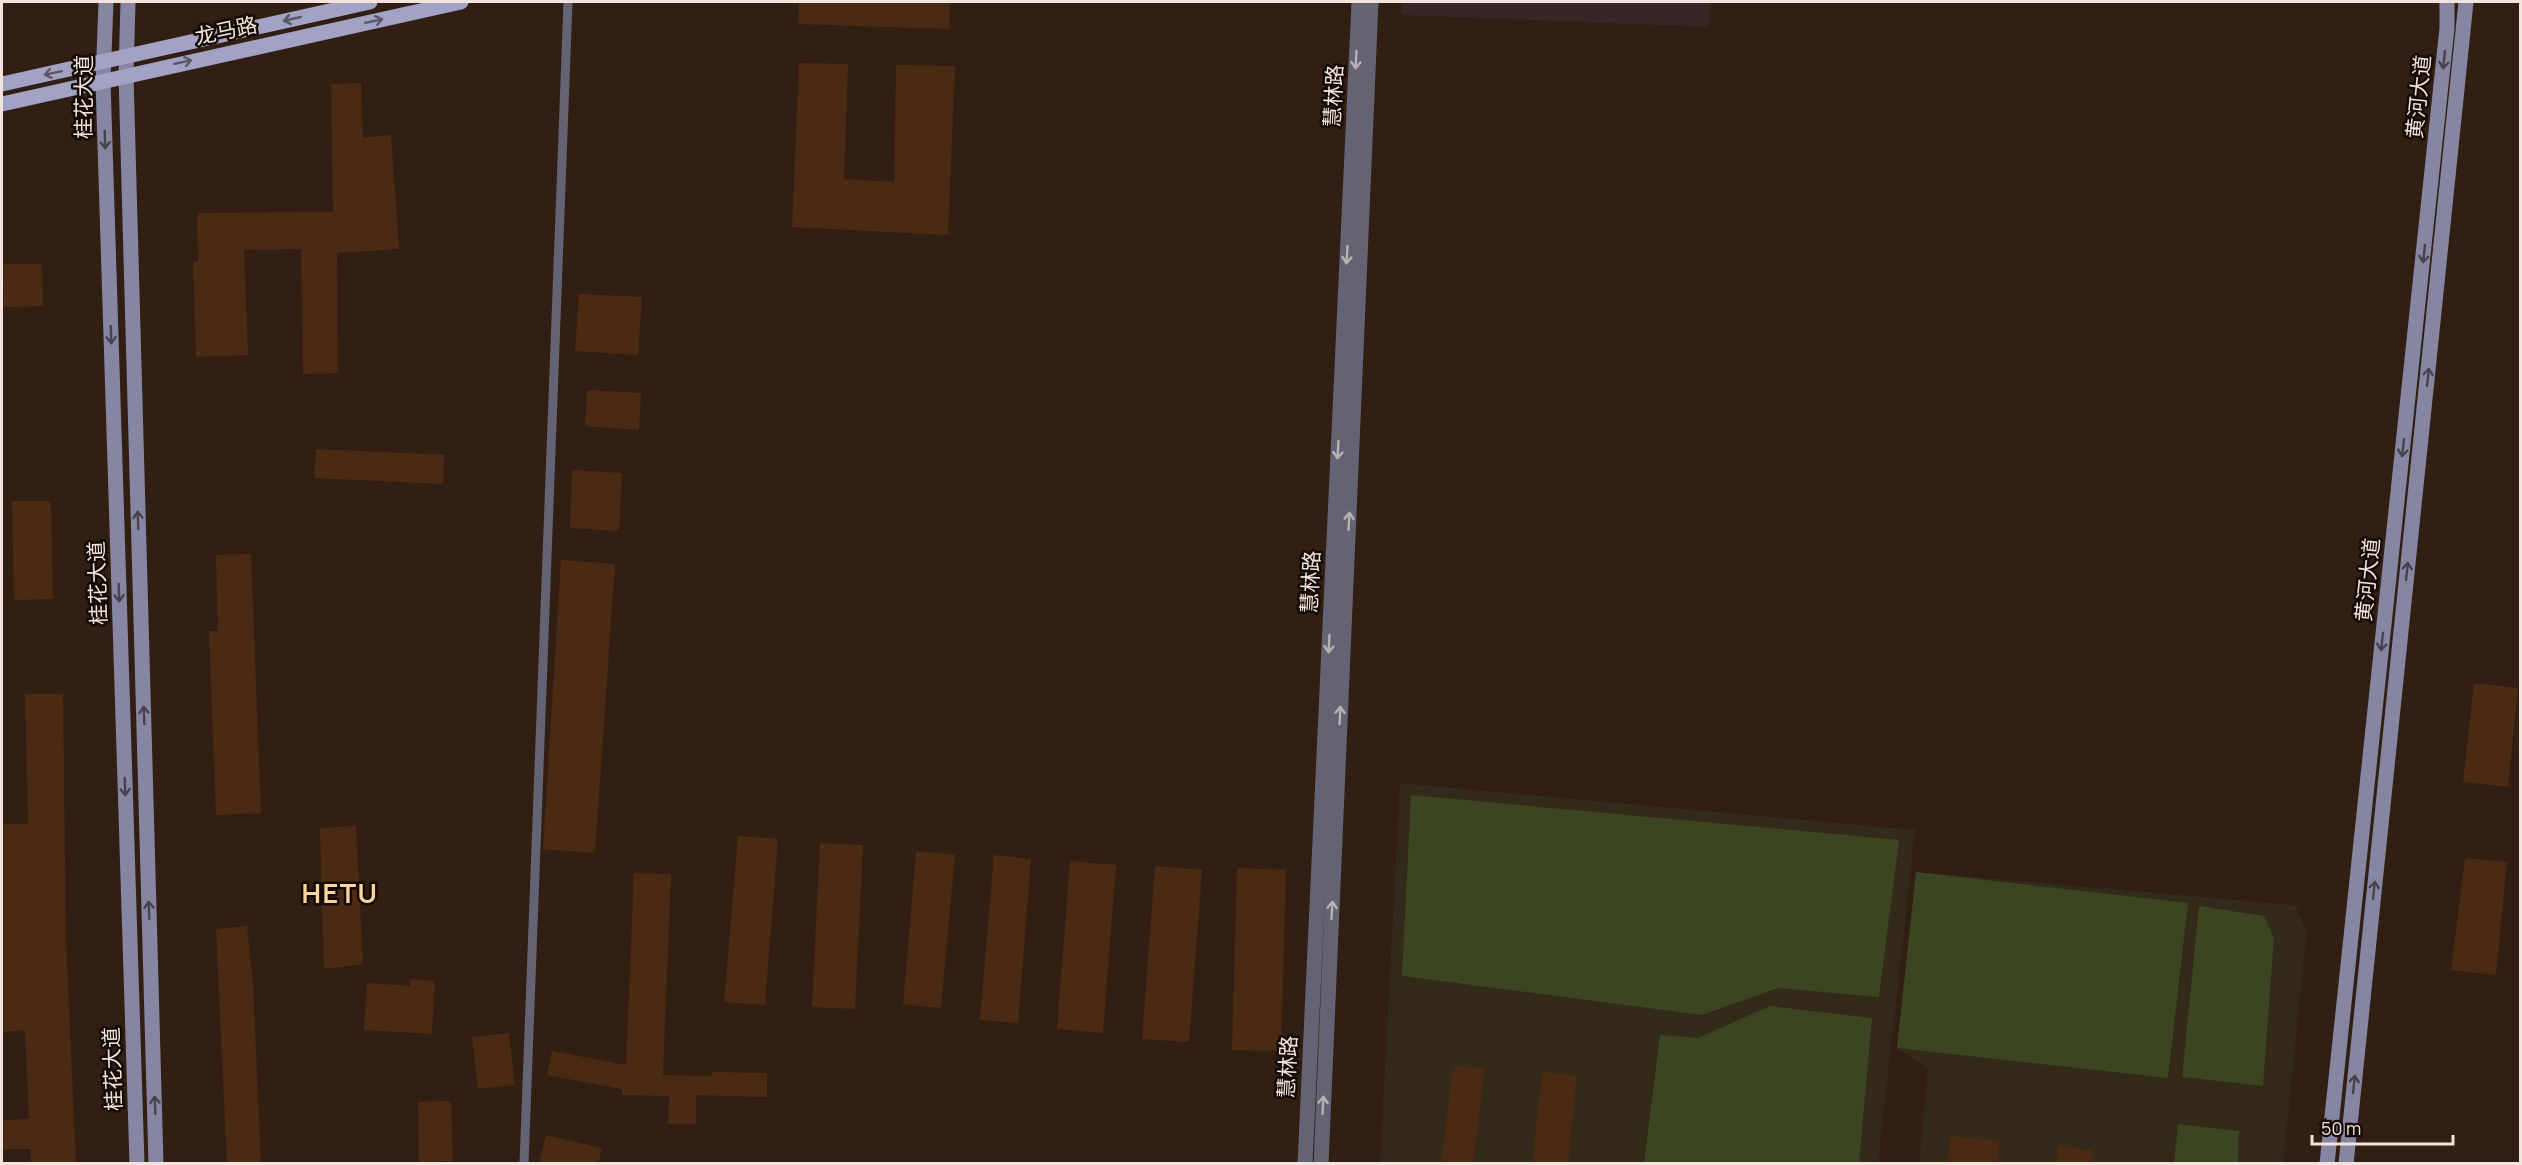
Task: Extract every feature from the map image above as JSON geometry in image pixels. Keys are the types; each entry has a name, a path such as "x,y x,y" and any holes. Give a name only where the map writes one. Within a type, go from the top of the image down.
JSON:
{"main road":[{"name":"桂花大道","path":"106,2 103,81 137,1164"},
{"name":"桂花大道","path":"128,2 126,75 156,1164"},
{"name":"龙马路","path":"2,84 370,2"},
{"name":"龙马路","path":"2,104 461,2"},
{"name":"黄河大道","path":"2327,1164 2448,28 2447,2"},
{"name":"黄河大道","path":"2346,1164 2466,2"}],"street":[{"name":"慧林路","path":"1305,1164 1359,2"},
{"name":"慧林路","path":"1321,1164 1371,2"}],"lane":[{"path":"524,1164 568,2"}],"shaded area":[{"path":"1402,2 1711,2 1709,27 1401,15"},
{"path":"1400,783 1915,830 1878,1163 1380,1164"},
{"path":"1916,872 2295,905 2307,931 2283,1163 1919,1163 1928,1069 1897,1048"}],"green space":[{"path":"1411,795 1899,840 1879,997 1778,988 1702,1015 1402,976"},
{"path":"1916,872 2188,903 2168,1078 1897,1048"},
{"path":"2199,906 2264,916 2274,938 2263,1086 2182,1077"},
{"path":"1770,1006 1872,1018 1859,1163 1644,1163 1660,1035 1698,1038"},
{"path":"2178,1124 2239,1131 2238,1163 2174,1163"}],"building":[{"path":"799,2 950,2 949,29 798,24"},
{"path":"799,63 848,64 844,179 894,182 896,65 955,66 948,235 792,227"},
{"path":"361,83 363,138 391,135 399,249 337,253 338,373 303,374 301,249 244,250 248,355 196,357 193,262 198,262 197,213 333,212 331,84"},
{"path":"3,264 42,264 43,306 4,307"},
{"path":"579,294 642,297 638,355 575,351"},
{"path":"587,390 641,393 639,430 585,426"},
{"path":"316,449 444,455 443,484 314,478"},
{"path":"572,470 622,473 619,531 570,528"},
{"path":"12,501 51,501 53,599 14,600"},
{"path":"251,554 261,813 216,815 209,631 218,631 216,555"},
{"path":"561,560 615,564 595,853 543,849"},
{"path":"2474,683 2518,688 2508,787 2463,782"},
{"path":"25,694 63,694 66,940 76,1164 31,1164 30,1149 2,1149 2,1120 29,1119 25,1030 2,1032 2,824 28,824"},
{"path":"356,826 363,964 324,969 320,828"},
{"path":"738,836 778,839 765,1005 724,1002"},
{"path":"820,843 863,845 855,1009 812,1007"},
{"path":"916,851 955,855 941,1008 903,1004"},
{"path":"994,855 1031,859 1018,1023 980,1020"},
{"path":"2465,858 2507,862 2496,975 2451,970"},
{"path":"1070,861 1116,865 1103,1033 1057,1029"},
{"path":"1155,866 1202,870 1189,1042 1142,1039"},
{"path":"1237,868 1286,870 1281,1051 1232,1050"},
{"path":"634,873 671,874 663,1075 712,1076 712,1072 767,1073 767,1097 696,1095 696,1124 668,1124 669,1096 622,1095 622,1089 547,1075 552,1051 626,1065"},
{"path":"247,926 253,984 261,1164 227,1164 216,929"},
{"path":"410,979 435,981 432,1034 364,1030 367,983 410,986"},
{"path":"509,1033 515,1085 478,1089 472,1037"},
{"path":"1453,1065 1485,1069 1473,1164 1441,1164"},
{"path":"1542,1072 1577,1076 1568,1164 1532,1164"},
{"path":"451,1101 453,1161 419,1162 418,1102"},
{"path":"546,1135 602,1148 598,1164 539,1164"},
{"path":"1950,1136 2000,1141 1997,1164 1947,1164"},
{"path":"2058,1146 2093,1150 2092,1164 2056,1164"}],"district":[{"name":"HETU","path":"340,894"}]}
